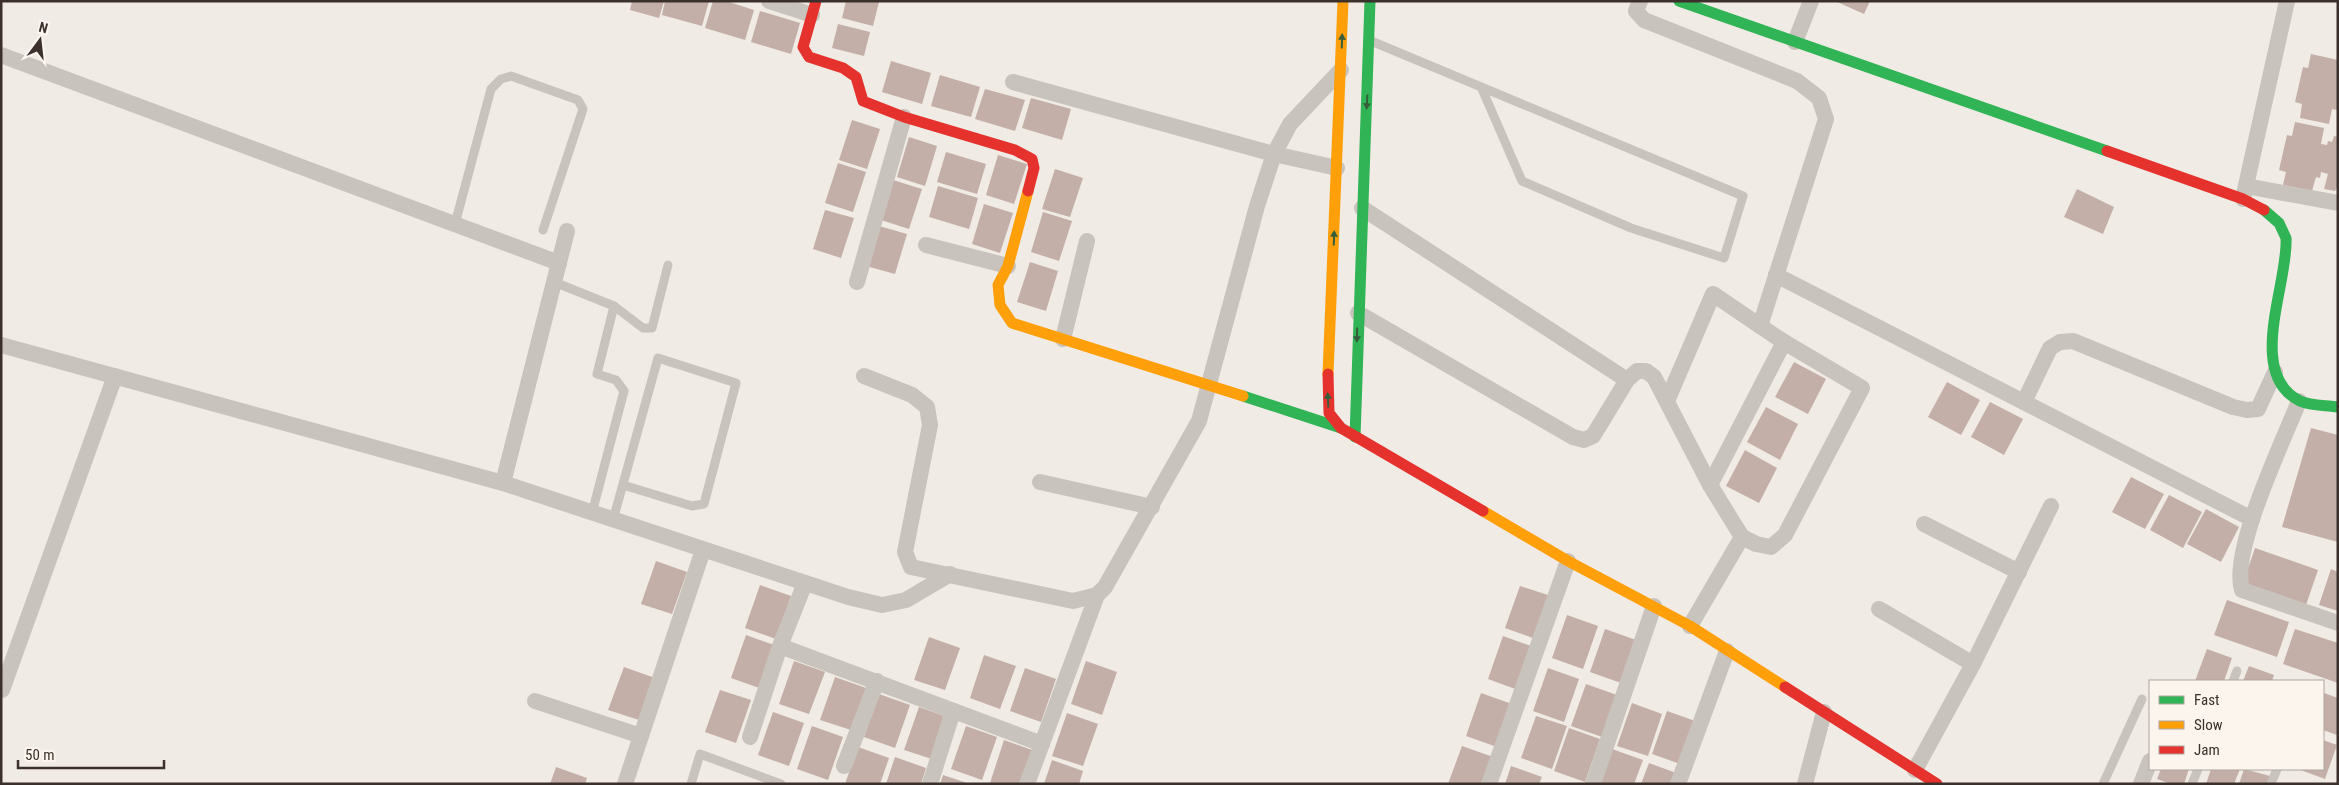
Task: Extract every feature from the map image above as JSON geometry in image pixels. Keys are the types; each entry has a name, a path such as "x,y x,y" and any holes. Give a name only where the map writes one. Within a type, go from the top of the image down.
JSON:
{"street":[{"path":"769,1 814,8 804,47 809,57 843,68 856,78 863,101 904,117 1015,150 1032,159 1034,168 1008,266 998,286 1000,305 1012,323 1210,384 1341,428 1568,561 1690,626 1937,784"},
{"path":"1341,428 1329,413 1328,390 1343,1"},
{"path":"1355,436 1370,1"},
{"path":"1640,1 1636,11 1644,20 1797,81 1819,98 1826,119 1760,326"},
{"path":"1795,42 1811,1"},
{"path":"2244,193 2286,1"},
{"path":"1683,2 1795,42 2244,193 2338,203"},
{"path":"1,55 559,263"},
{"path":"1027,784 1097,595 1105,586 1152,507 1200,421 1257,206 1274,154 1290,124 1341,70"},
{"path":"1013,82 1274,154 1337,168"},
{"path":"857,282 904,117"},
{"path":"2244,193 2274,216 2284,230 2287,248 2272,350 2275,372 2283,387 2299,401 2338,407"},
{"path":"1362,208 1627,380"},
{"path":"503,483 567,231"},
{"path":"1063,339 1088,242"},
{"path":"926,245 1008,266"},
{"path":"1776,275 2252,519"},
{"path":"1358,313 1574,437 1584,440 1593,436 1627,380 1637,371 1646,371 1654,377 1710,485 1742,537 1756,544 1771,547 1785,535 1862,388 1784,342 1713,294 1667,401"},
{"path":"2024,402 2050,348 2060,342 2073,341 2233,407 2247,410 2258,409 2275,372"},
{"path":"1710,485 1784,342"},
{"path":"2,347 115,376 503,483 805,583 882,605 906,600 950,574"},
{"path":"2,690 115,376"},
{"path":"864,376 912,395 926,407 930,425 906,552 910,567 1073,601 1097,595"},
{"path":"2299,401 2244,543 2239,570 2242,590 2338,624"},
{"path":"1040,482 1152,507"},
{"path":"1915,770 1973,664 2051,506"},
{"path":"1924,524 2019,572"},
{"path":"1690,626 1742,537"},
{"path":"625,784 703,550"},
{"path":"1489,784 1568,561"},
{"path":"750,737 780,646 805,583"},
{"path":"1593,784 1654,606"},
{"path":"1878,609 1973,664"},
{"path":"780,646 1042,744"},
{"path":"1678,784 1727,651"},
{"path":"844,766 876,681"},
{"path":"535,701 641,736"},
{"path":"930,784 953,711"},
{"path":"1805,784 1824,712"},
{"path":"2141,784 2149,764"}],"lane":[{"path":"1370,41 1743,196 1724,258 1631,228 1522,181 1482,89"},
{"path":"455,224 492,89 501,79 511,76 578,100 583,109 543,230"},
{"path":"554,282 614,306 643,328 652,328 668,265"},
{"path":"592,513 624,391 616,380 597,374 614,306"},
{"path":"613,520 658,358 736,382 704,504 692,506 623,485"},
{"path":"2233,680 2237,671"},
{"path":"2103,784 2142,699"},
{"path":"691,784 700,754 781,784"},
{"path":"2192,784 2198,770"},
{"path":"2271,784 2277,770"}],"building":[{"path":"632,1 664,1 659,18 630,10"},
{"path":"665,1 709,1 702,26 662,15"},
{"path":"713,1 726,1 754,10 745,40 705,28"},
{"path":"846,1 879,2 873,26 842,18"},
{"path":"1835,1 1870,1 1864,14"},
{"path":"760,11 800,23 791,54 751,42"},
{"path":"838,24 870,32 864,56 832,48"},
{"path":"2311,54 2338,60 2338,105 2337,110 2332,109 2329,124 2300,118 2302,104 2295,102 2303,67 2308,68"},
{"path":"891,61 931,73 922,104 882,92"},
{"path":"940,75 980,87 971,117 931,106"},
{"path":"985,89 1025,100 1015,131 975,119"},
{"path":"1031,98 1071,109 1062,140 1022,128"},
{"path":"852,120 880,129 867,169 839,160"},
{"path":"2295,122 2324,128 2321,144 2327,145 2328,141 2332,142 2334,136 2338,137 2338,186 2335,191 2324,189 2328,174 2321,172 2320,178 2316,177 2312,191 2283,185 2286,172 2279,170 2287,135 2292,136"},
{"path":"909,137 937,146 925,186 897,177"},
{"path":"946,152 986,164 977,194 937,182"},
{"path":"998,155 1027,164 1014,204 986,195"},
{"path":"838,163 866,172 853,212 825,203"},
{"path":"1055,169 1083,178 1070,217 1042,209"},
{"path":"893,180 922,189 909,229 881,220"},
{"path":"938,186 978,198 969,229 929,217"},
{"path":"2077,189 2114,207 2103,234 2064,217"},
{"path":"984,204 1013,213 1000,253 972,244"},
{"path":"825,210 854,218 841,258 813,249"},
{"path":"1043,212 1072,221 1059,261 1031,252"},
{"path":"879,226 907,234 895,274 866,266"},
{"path":"1030,262 1058,271 1046,311 1017,302"},
{"path":"1794,362 1826,379 1808,414 1775,397"},
{"path":"1947,382 1980,400 1961,435 1928,417"},
{"path":"1990,402 2023,419 2004,455 1971,437"},
{"path":"1766,407 1798,424 1780,460 1747,442"},
{"path":"2311,428 2338,435 2338,542 2282,527"},
{"path":"1745,450 1777,468 1759,503 1726,486"},
{"path":"2131,477 2164,494 2145,529 2112,512"},
{"path":"2169,495 2202,512 2183,548 2150,530"},
{"path":"2206,509 2239,527 2221,562 2187,544"},
{"path":"2255,548 2318,570 2306,605 2243,583"},
{"path":"656,561 687,572 672,614 641,604"},
{"path":"2331,569 2338,572 2338,611 2319,605"},
{"path":"760,585 791,596 776,639 745,628"},
{"path":"1520,586 1551,596 1536,639 1505,628"},
{"path":"2227,600 2289,622 2277,657 2214,635"},
{"path":"1567,615 1598,626 1583,669 1552,658"},
{"path":"1605,629 1636,640 1621,683 1590,672"},
{"path":"2295,629 2338,643 2338,683 2283,664"},
{"path":"746,635 777,646 762,689 731,678"},
{"path":"1503,636 1534,647 1518,690 1488,679"},
{"path":"929,637 960,648 945,690 914,680"},
{"path":"2207,649 2232,658 2224,680 2195,680"},
{"path":"984,655 1016,666 1000,709 970,698"},
{"path":"794,661 825,672 809,714 779,704"},
{"path":"1086,661 1117,672 1102,715 1071,704"},
{"path":"2249,666 2274,675 2272,680 2243,680"},
{"path":"624,667 655,678 639,720 608,710"},
{"path":"1025,668 1056,679 1041,722 1010,711"},
{"path":"1548,668 1579,679 1564,722 1533,711"},
{"path":"835,677 866,688 851,730 820,720"},
{"path":"1586,684 1617,695 1602,737 1571,726"},
{"path":"720,690 751,700 736,743 705,732"},
{"path":"1481,693 1512,704 1497,747 1466,736"},
{"path":"2324,693 2338,698 2337,735 2324,730"},
{"path":"879,694 910,705 895,748 864,737"},
{"path":"1632,703 1662,714 1648,756 1617,746"},
{"path":"919,707 950,718 935,760 904,750"},
{"path":"1667,711 1698,722 1683,765 1652,754"},
{"path":"773,712 804,723 789,766 758,755"},
{"path":"1067,713 1098,724 1083,766 1052,756"},
{"path":"1536,716 1567,726 1552,769 1521,758"},
{"path":"812,726 843,737 828,780 797,769"},
{"path":"966,726 997,737 982,780 951,769"},
{"path":"1569,728 1600,739 1585,782 1554,771"},
{"path":"1004,740 1035,751 1024,784 990,783"},
{"path":"2324,740 2337,745 2325,779 2301,770 2324,770"},
{"path":"1462,746 1493,757 1483,784 1448,784"},
{"path":"858,747 889,758 880,784 845,784"},
{"path":"1612,749 1643,760 1634,784 1600,784"},
{"path":"895,757 926,768 921,784 886,784"},
{"path":"1052,760 1083,771 1079,784 1044,784"},
{"path":"1649,763 1679,774 1676,784 1641,784"},
{"path":"1511,766 1542,777 1539,784 1505,784"},
{"path":"556,767 587,778 585,784 550,784"},
{"path":"2161,770 2189,770 2184,784 2171,784 2157,779"},
{"path":"2211,770 2240,770 2234,784 2206,784"},
{"path":"2244,770 2270,776 2267,784 2239,784"},
{"path":"943,775 967,783 967,784 940,784"}],"traffic: fast":[{"path":"1355,437 1370,1"},
{"path":"1679,1 2107,151"},
{"path":"2264,210 2279,223 2286,238 2272,349 2275,370 2284,388 2300,401 2314,405 2338,407"},
{"path":"1243,396 1341,428"}],"traffic: slow":[{"path":"1328,374 1343,1"},
{"path":"1028,191 1008,266 998,285 1000,305 1012,323 1243,396"},
{"path":"1483,511 1568,561 1690,626 1785,687"}],"traffic: jam":[{"path":"816,1 803,47 809,57 843,68 856,77 863,101 904,117 1015,150 1032,159 1034,168 1028,191"},
{"path":"2107,151 2243,199 2264,210"},
{"path":"1328,374 1329,413 1341,428 1483,511"},
{"path":"1785,687 1937,784"}]}
